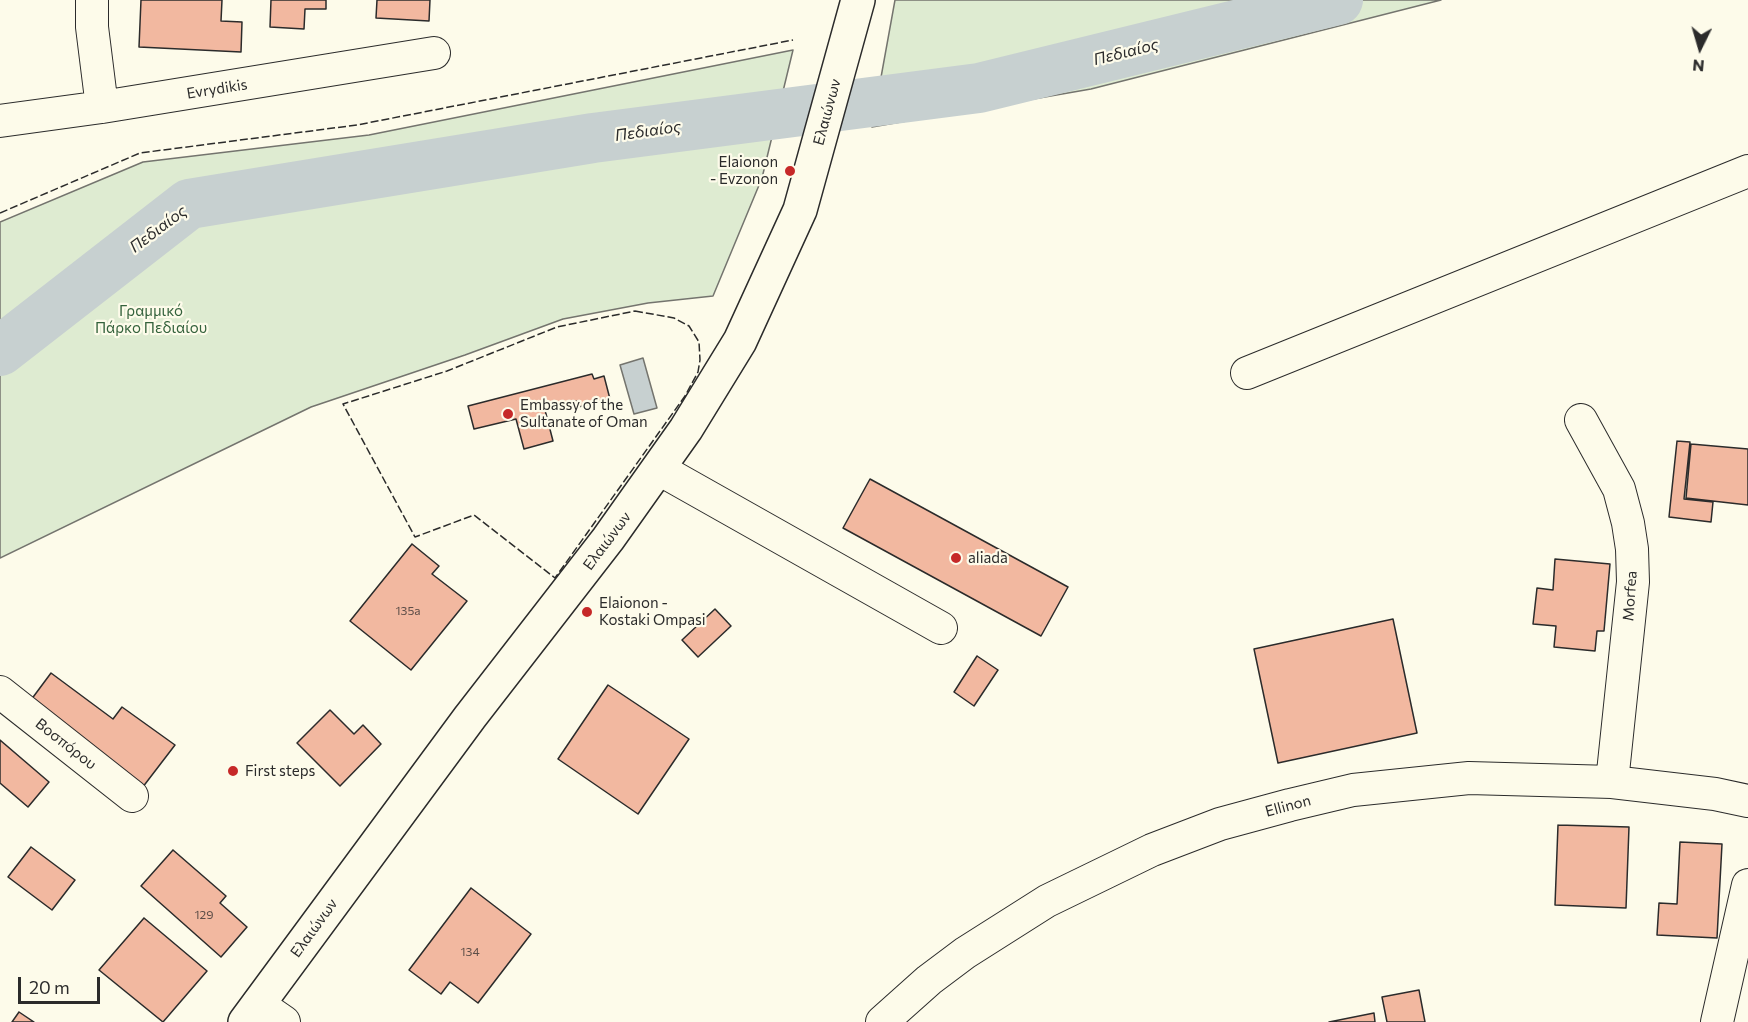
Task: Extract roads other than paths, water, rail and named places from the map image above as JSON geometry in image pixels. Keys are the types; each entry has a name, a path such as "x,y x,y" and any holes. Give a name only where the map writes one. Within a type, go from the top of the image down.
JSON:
{"main road":[{"name":"Ελαιώνων","path":"262,1016 470,717 564,598 659,469 701,406 740,341 800,210 858,2"}],"street":[{"path":"92,0 92,27 102,107"},
{"name":"Evrydikis","path":"0,121 102,107 434,53"},
{"path":"1247,373 1748,171"},
{"name":"Morfea","path":"1581,420 1618,489 1628,523 1632,549 1633,582 1612,782"},
{"path":"659,469 941,628"},
{"name":"Βοσπόρου","path":"0,692 132,796"},
{"name":"Ellinon","path":"882,1022 929,980 956,960 1047,901 1152,850 1220,824 1290,805 1353,790 1469,778 1612,782 1715,794 1748,801"},
{"path":"1718,1022 1748,885"}],"waterway":[{"name":"Πεδιαίος","path":"0,351 189,204 593,138 979,88 1338,0"}],"place":[{"name":"Elaionon - Evzonon","path":"790,171"},
{"name":"Embassy of the Sultanate of Oman","path":"508,414"},
{"name":"aliada","path":"956,558"},
{"name":"Elaionon - Kostaki Ompasi","path":"587,612"},
{"name":"First steps","path":"233,771"}],"park label":[{"name":"Γραμμικό Πάρκο Πεδιαίου","path":"151,320"}]}
